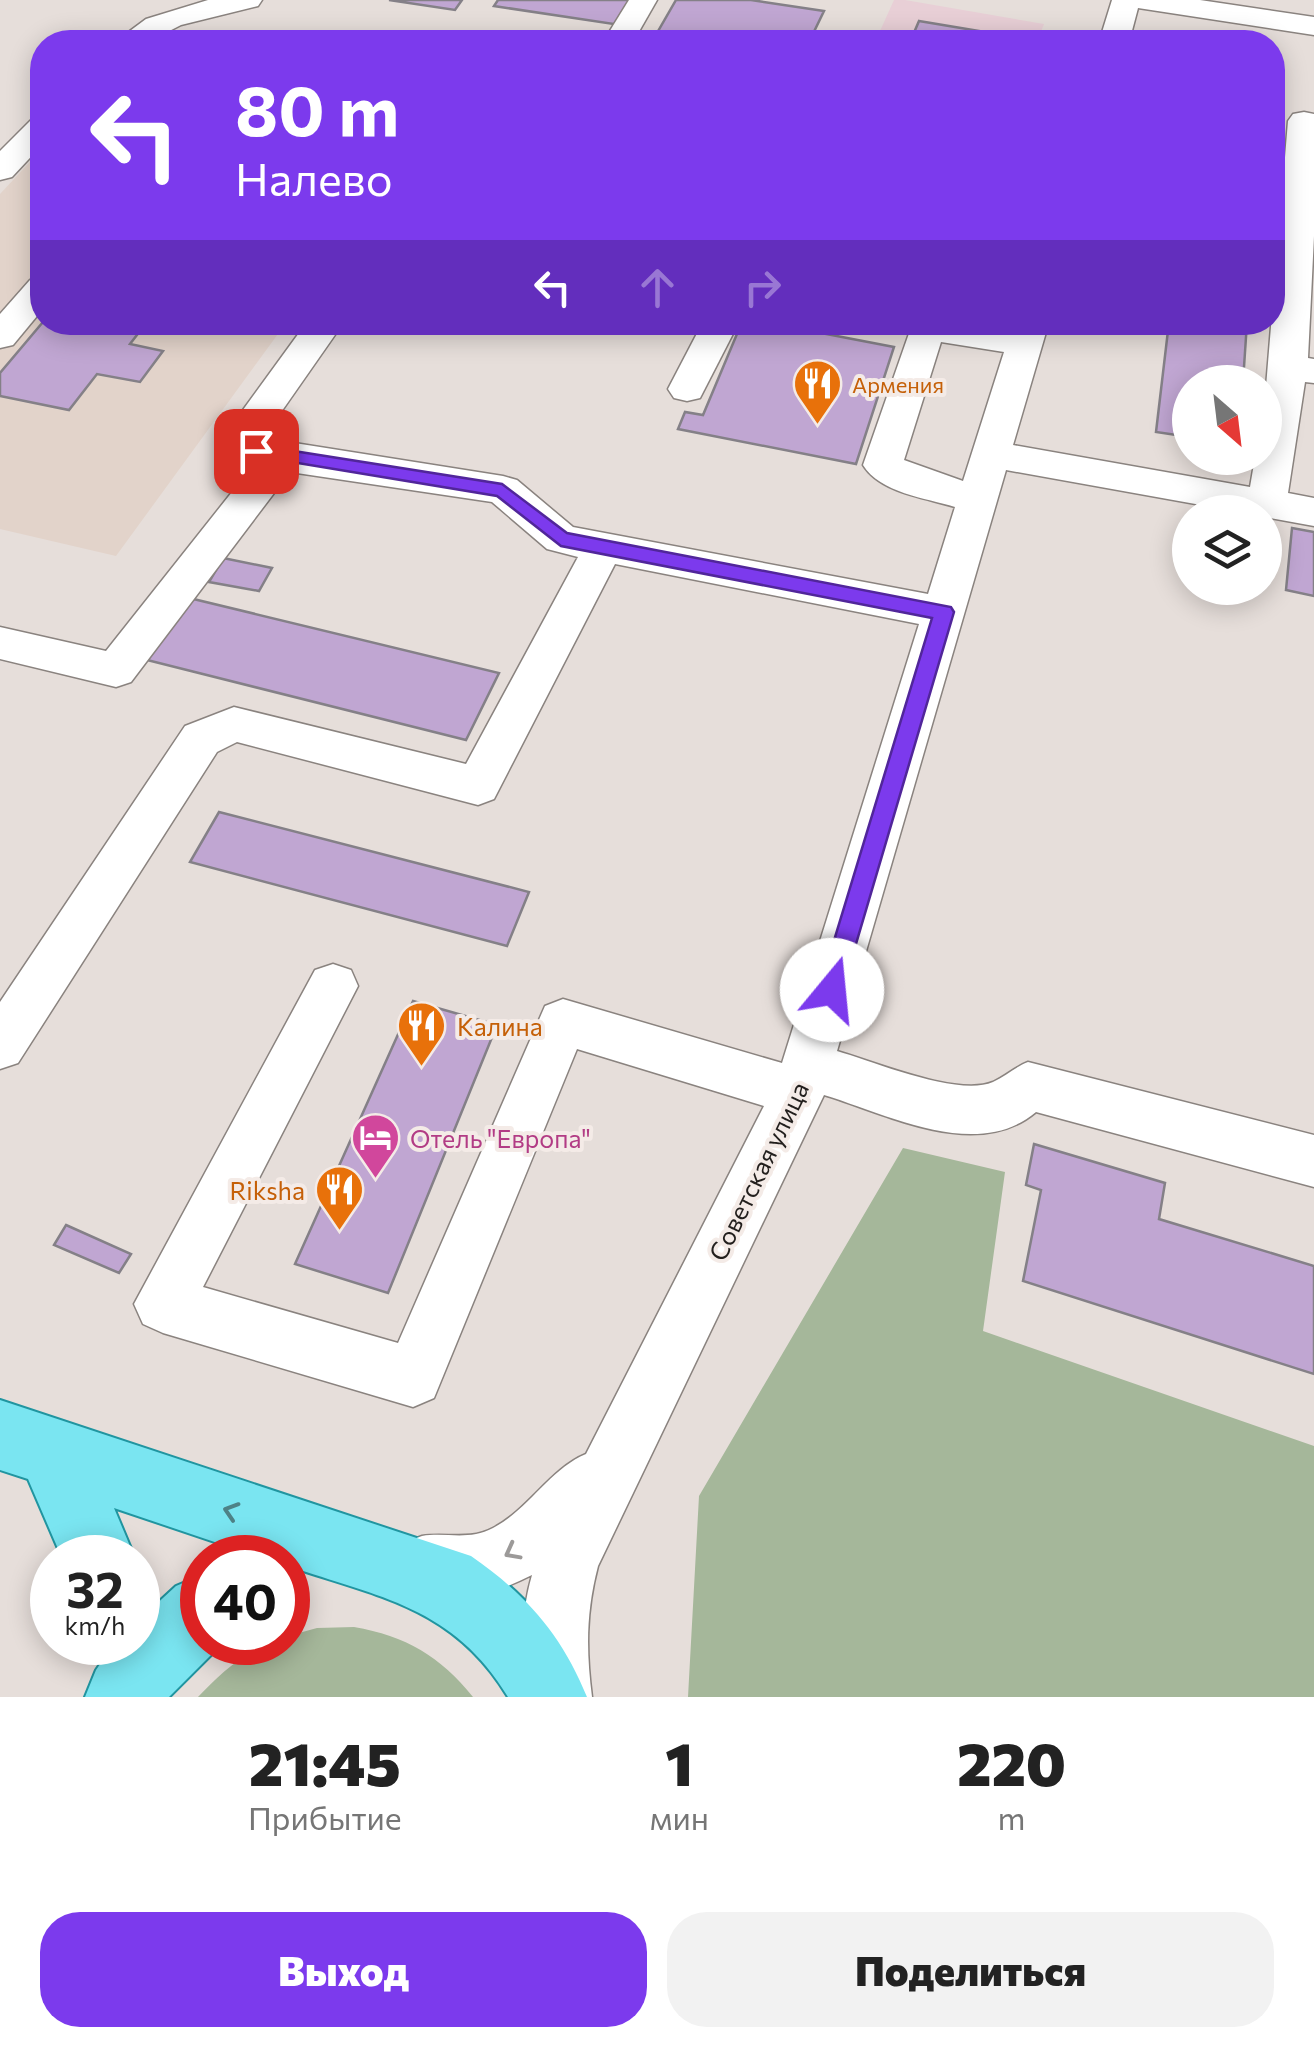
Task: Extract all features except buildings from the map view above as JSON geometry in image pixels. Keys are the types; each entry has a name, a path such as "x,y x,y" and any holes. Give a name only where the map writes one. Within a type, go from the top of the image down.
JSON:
{"main road":[{"path":"26,1445 445,1582 494,1616 534,1665 549,1697"},
{"path":"26,1445 85,1535"},
{"path":"310,1564 339,1559 390,1562"},
{"path":"123,1697 144,1667 180,1633"},
{"path":"98,1697 104,1665"}],"street":[{"path":"150,30 168,18 248,0"},
{"path":"625,30 643,0"},
{"path":"1117,30 1126,0"},
{"path":"1142,0 1314,26"},
{"path":"1269,495 1302,369 1304,121 1314,123"},
{"path":"0,129 30,131"},
{"path":"0,170 30,139"},
{"path":"0,337 30,302"},
{"path":"317,335 243,436 245,446 280,457 502,490 561,539 944,612"},
{"path":"687,389 714,335"},
{"path":"909,335 883,464 906,478 978,499"},
{"name":"Советская улица","path":"628,1434 804,1079 1027,335"},
{"path":"992,454 1218,495"},
{"path":"0,643 116,670 280,457"},
{"path":"1282,507 1314,512"},
{"path":"0,1046 200,739 234,724 478,786 603,548"},
{"path":"333,986 163,1304 414,1377 563,1022 959,1111 1004,1105 1028,1086 1314,1161"},
{"path":"390,1562 448,1572 492,1563 519,1549 564,1516 628,1434"},
{"path":"559,1697 553,1649 556,1605 568,1561 628,1434"}],"shaded area":[{"path":"894,0 1044,24 1042,30 880,30"},
{"path":"30,162 30,335 277,335 116,556 0,529 0,194"}],"green space":[{"path":"903,1148 1005,1172 983,1331 1314,1446 1314,1697 688,1697 699,1496"},
{"path":"354,1627 406,1642 435,1659 473,1697 198,1697 233,1665 310,1665 310,1630"}],"place":[{"name":"Армения","path":"817,426"},
{"name":"Калина","path":"422,1068"},
{"name":"Отель \"Европа\"","path":"375,1180"},
{"name":"Riksha","path":"340,1232"}],"route":[{"path":"256,451 502,490 561,539 944,612 832,990"}]}
